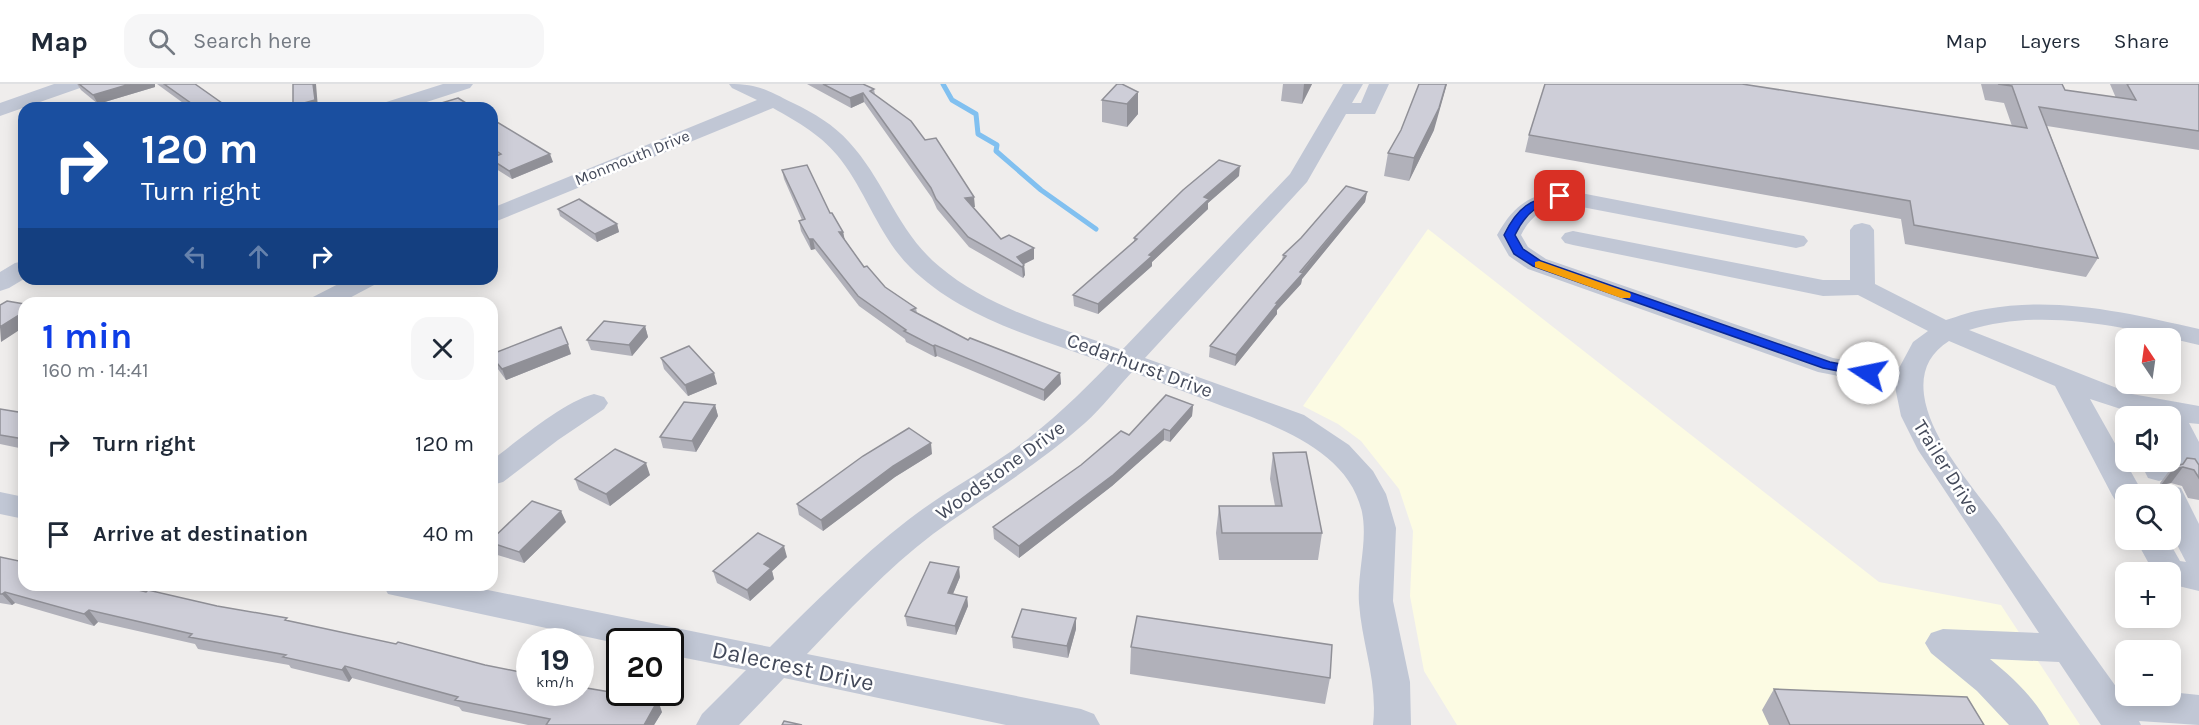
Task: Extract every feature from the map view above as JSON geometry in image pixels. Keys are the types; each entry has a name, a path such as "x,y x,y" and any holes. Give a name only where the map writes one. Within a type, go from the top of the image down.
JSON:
{"street":[{"path":"22,102 73,84"},
{"path":"406,102 463,84"},
{"name":"Cedarhurst Drive","path":"740,84 806,118 842,147 896,236 933,275 964,296 999,313 1294,422 1320,436 1337,449 1360,475 1372,496 1380,528 1376,609 1392,694 1392,725"},
{"path":"1347,96 1368,110 1379,84"},
{"name":"Woodstone Drive","path":"715,725 844,594 884,558 921,527 1048,438 1076,415 1299,177 1347,96"},
{"name":"Monmouth Drive","path":"498,214 773,101"},
{"path":"0,110 18,104"},
{"path":"1796,241 1560,196 1538,202 1518,216 1509,235 1518,251 1537,264 1828,366 1909,381"},
{"path":"1862,230 1863,287"},
{"path":"1574,238 1823,288 1863,287 1945,330 2123,406"},
{"path":"0,283 18,272"},
{"path":"332,297 355,285"},
{"name":"Trailer Drive","path":"2115,714 1943,467 1920,427 1910,396 1909,381 1914,359 1920,350 1945,330 1983,317 2001,314 2057,313 2119,319 2199,337"},
{"path":"2066,380 2122,484"},
{"path":"498,470 548,433 594,403"},
{"path":"2181,412 2199,415"},
{"path":"2181,436 2199,474"},
{"path":"2181,518 2199,557"},
{"path":"2157,550 2169,571 2199,578"},
{"name":"Dalecrest Drive","path":"429,591 1081,725"},
{"path":"2030,725 2021,712 1984,673 1943,643 2069,648"},
{"path":"2115,714 2199,710"}],"shaded area":[{"path":"1428,229 1879,582 2001,605 2080,725 1457,725 1424,671 1410,596 1413,531 1399,489 1361,441 1338,424 1303,406"}],"building":[{"path":"79,84 130,84 93,95"},
{"path":"164,84 195,84 220,102 190,102"},
{"path":"293,84 313,84 315,100 293,102"},
{"path":"823,84 863,84 874,89 870,91 911,121 925,140 936,138 974,197 965,198 1001,239 1009,235 1034,248 1017,257 1024,265 1022,267 968,237 936,199 931,188 863,93 850,98"},
{"path":"1117,84 1138,92 1127,104 1102,100"},
{"path":"1419,84 1446,84 1439,108 1414,158 1388,153 1401,130"},
{"path":"1545,84 1742,84 2027,128 2012,86 1998,84 2062,84 2065,90 2136,100 2127,84 2199,84 2199,131 2039,107 2098,258 1914,225 1910,201 1529,135"},
{"path":"458,98 464,102 445,102"},
{"path":"498,123 550,154 509,171 498,164 498,155 501,154 498,152"},
{"path":"1219,160 1240,166 1204,197 1209,199 1149,255 1152,256 1098,304 1073,295 1137,239 1134,238 1183,190"},
{"path":"807,165 830,213 843,232 839,232 864,267 867,266 885,287 916,308 911,310 968,340 970,338 1060,373 1044,390 933,346 904,331 906,330 858,296 813,239 809,239 799,221 805,219 782,170"},
{"path":"1346,186 1367,192 1300,272 1303,273 1276,303 1278,303 1236,355 1210,346 1286,256 1283,255 1301,238"},
{"path":"579,199 617,224 595,234 558,209"},
{"path":"7,301 18,303 18,316 0,327 0,305"},
{"path":"604,321 645,326 629,345 587,340"},
{"path":"561,327 568,344 502,369 498,364 498,352"},
{"path":"689,346 714,373 685,385 661,358"},
{"path":"1166,395 1193,405 1170,431 1164,429 1113,475 1019,546 993,527 1081,465 1121,431 1129,435"},
{"path":"684,402 715,405 692,441 660,437"},
{"path":"0,409 18,412 18,438 0,435"},
{"path":"909,428 931,443 893,466 821,520 797,504 863,456"},
{"path":"615,449 646,463 606,494 575,479"},
{"path":"1306,452 1322,533 1222,533 1219,506 1282,506 1273,453"},
{"path":"2187,458 2195,459 2199,465 2199,478 2194,470 2181,467"},
{"path":"532,501 561,511 519,552 498,545 498,533"},
{"path":"758,533 784,546 764,564 771,568 747,590 713,571"},
{"path":"0,557 18,561 18,591 152,591 217,606 287,618 285,620 396,644 398,642 516,671 516,706 594,706 594,689 606,691 606,706 655,706 644,725 546,725 550,719 455,700 458,697 345,666 342,670 283,657 286,655 189,637 192,634 89,610 84,614 5,592 0,594"},
{"path":"930,562 959,567 948,593 967,597 955,626 905,616"},
{"path":"1022,609 1076,618 1067,646 1012,637"},
{"path":"1137,616 1332,645 1330,678 1131,647"},
{"path":"1774,689 1967,697 1984,725 1790,725"},
{"path":"784,721 802,725 782,725"}],"waterway":[{"path":"943,84 952,100 976,114 978,134 997,145 996,151 1041,190 1096,229"}],"slow traffic":[{"path":"1539,264 1625,295"}],"route":[{"path":"1560,196 1538,202 1518,216 1509,235 1518,251 1537,264 1828,366 1868,373"}]}
